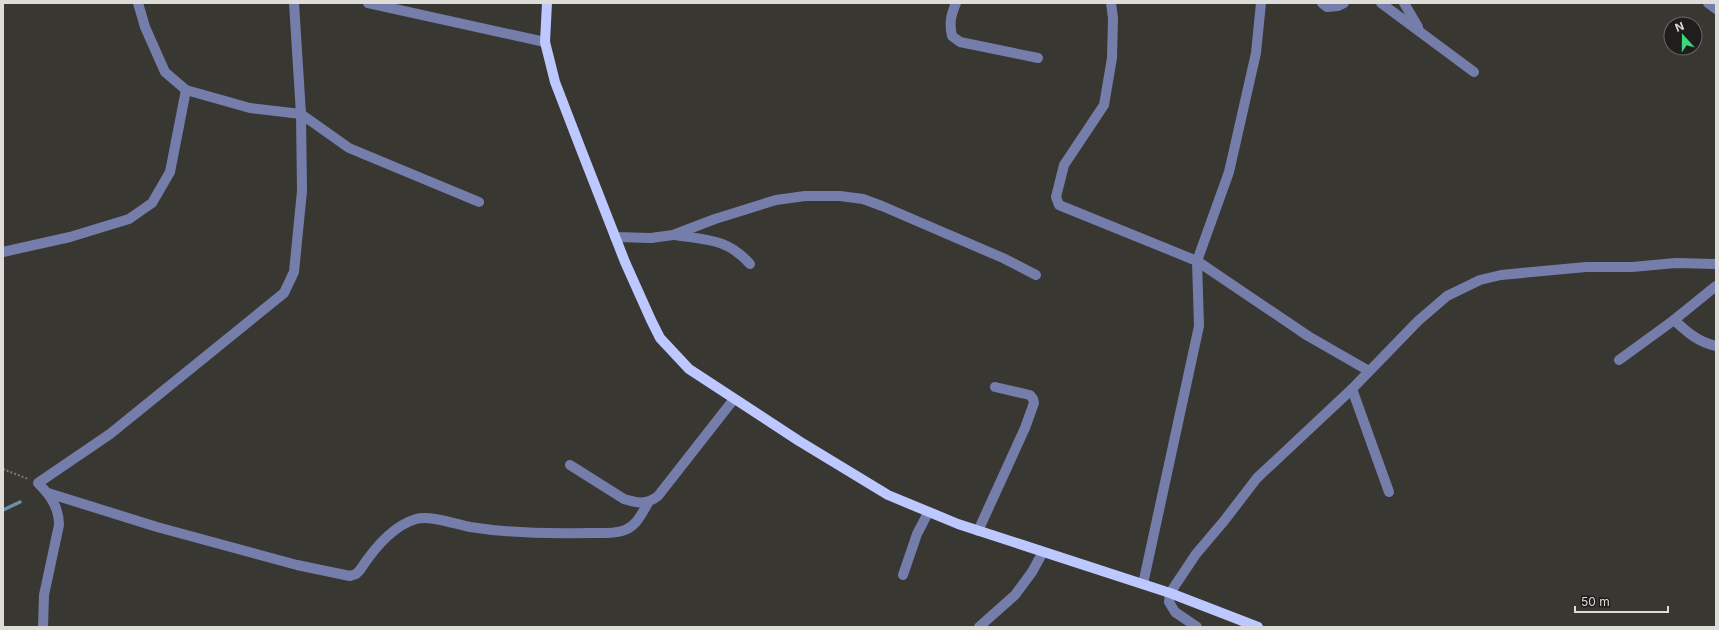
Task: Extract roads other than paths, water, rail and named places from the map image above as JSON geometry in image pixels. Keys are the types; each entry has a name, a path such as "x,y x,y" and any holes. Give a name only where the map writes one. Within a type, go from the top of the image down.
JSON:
{"main road":[{"path":"547,3 545,42 555,82 615,237 641,300 660,338 689,369 849,472 888,495 928,513 1170,593 1258,627"}],"street":[{"path":"138,3 145,27 165,72 186,90 250,108 301,114 349,148 479,202"},
{"path":"43,627 44,595 59,525 57,508 48,493 38,483 110,434 284,293 294,272 302,192 301,114 294,3"},
{"path":"368,3 545,42"},
{"path":"956,3 951,15 950,26 952,36 960,42 1038,58"},
{"path":"1111,3 1113,18 1112,58 1104,105 1064,164 1057,201 1061,207 1197,261 1308,336 1369,371"},
{"path":"1143,584 1199,326 1197,261 1229,172 1256,53 1261,3"},
{"path":"1322,3 1327,7 1338,6 1344,3"},
{"path":"1381,3 1474,72"},
{"path":"1404,3 1420,31"},
{"path":"1708,3 1716,9"},
{"path":"3,252 70,237 129,219 152,202 170,172 186,90"},
{"path":"615,237 651,238 672,235 715,219 776,200 805,196 840,196 863,199 882,206 1003,258 1036,275"},
{"path":"672,235 720,242 734,250 750,264"},
{"path":"1197,627 1175,612 1169,602 1170,593 1196,554 1257,478 1352,389 1418,321 1447,296 1480,280 1507,275 1586,267 1632,267 1676,263 1716,264"},
{"path":"1619,360 1674,320 1716,286"},
{"path":"1674,320 1693,337 1706,344 1716,346"},
{"path":"978,530 1025,428 1034,403 1030,396 995,387"},
{"path":"1352,389 1389,492"},
{"path":"48,493 164,529 297,565 350,576 356,574 360,570 385,539 401,526 415,519 424,518 472,527 507,531 562,534 622,531 638,521 648,503 658,496 734,399"},
{"path":"570,465 624,499 634,502 648,503"},
{"path":"903,575 917,534 928,513"},
{"path":"979,627 1015,595 1032,572 1043,552"}],"waterway":[{"path":"3,510 20,502"}]}
